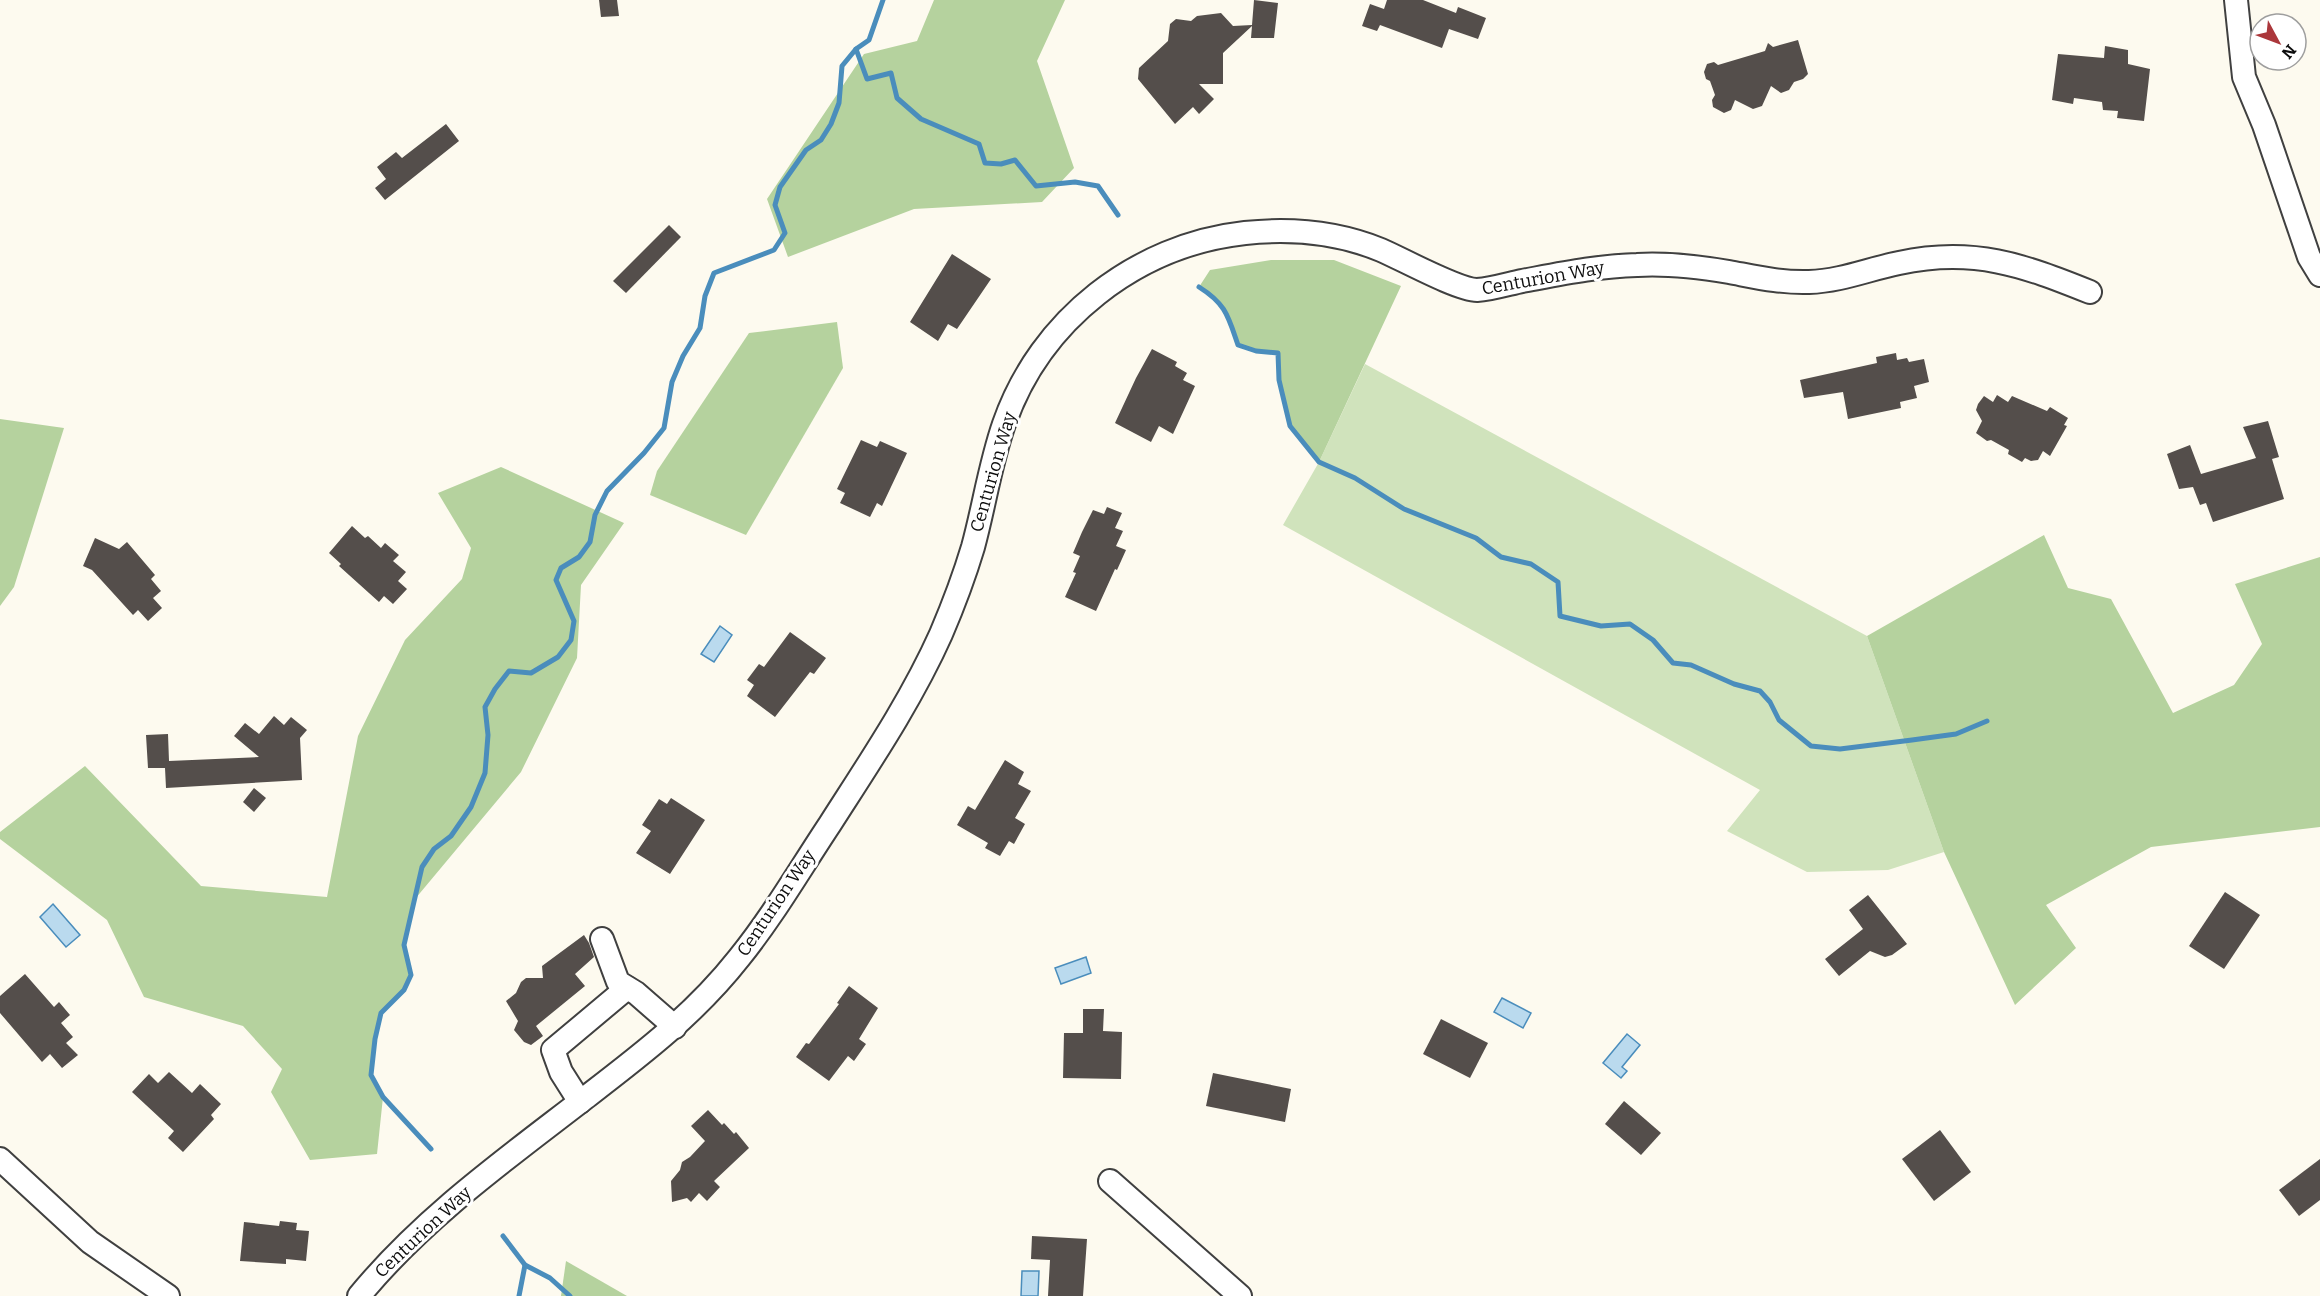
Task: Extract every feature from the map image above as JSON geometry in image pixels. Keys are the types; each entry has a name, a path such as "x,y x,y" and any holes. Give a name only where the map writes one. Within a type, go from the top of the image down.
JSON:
{"street":[{"path":"2236,0 2244,77 2264,125 2309,257 2320,275"},
{"name":"Centurion Way","path":"359,1296 380,1271 464,1192 659,1042 707,996 765,924 911,694 940,636 973,547 1003,425 1017,392 1053,337 1076,312 1127,272 1161,255 1202,240 1242,233 1286,230 1313,231 1377,249 1471,291 1594,268 1640,264 1681,265 1777,282 1810,282 1837,280 1900,263 1935,258 1972,258 2008,262 2039,271 2090,292"},
{"path":"602,939 618,981 675,1027"},
{"path":"580,1102 561,1072 553,1050 627,988"},
{"path":"0,1159 90,1242 168,1296"},
{"path":"1110,1181 1240,1296"}],"green space":[{"path":"934,0 1065,0 1037,61 1074,168 1042,202 914,209 788,257 767,199 864,54 917,41"},
{"path":"1271,260 1334,260 1401,286 1319,462 1290,426 1279,380 1278,353 1256,351 1238,345 1221,305 1199,287 1210,270"},
{"path":"837,322 843,368 746,535 650,495 657,471 749,333"},
{"path":"1365,364 1867,636 1944,852 1888,870 1807,872 1727,831 1760,790 1283,525 1319,462"},
{"path":"0,419 64,428 14,587 0,606"},
{"path":"501,467 624,523 581,585 577,658 521,772 415,899 404,945 411,975 404,990 381,1013 375,1039 371,1075 383,1097 377,1154 310,1160 271,1092 282,1069 243,1026 144,997 107,920 0,839 0,832 85,766 201,886 327,897 358,736 405,640 462,579 471,548 438,493"},
{"path":"2044,535 2068,588 2111,599 2173,713 2234,685 2262,644 2235,584 2320,557 2320,827 2151,847 2046,905 2076,948 2015,1005 1944,852 1867,636"},
{"path":"566,1261 627,1296 561,1296"}],"water":[{"path":"720,626 732,635 714,662 701,654"},
{"path":"53,904 80,935 66,947 40,917"},
{"path":"1086,957 1091,973 1061,984 1055,968"},
{"path":"1502,998 1531,1013 1523,1028 1494,1012"},
{"path":"1627,1034 1640,1045 1622,1067 1627,1071 1621,1078 1603,1063"},
{"path":"1022,1271 1039,1271 1038,1296 1021,1296"}],"building":[{"path":"599,0 617,0 619,16 601,17"},
{"path":"1254,0 1278,3 1274,38 1251,38 1252,26 1223,53 1223,84 1199,84 1214,99 1199,114 1193,107 1175,124 1138,79 1139,68 1168,41 1170,24 1176,19 1191,21 1197,16 1221,13 1233,26 1252,25"},
{"path":"1387,0 1423,0 1456,13 1458,7 1486,18 1478,39 1449,29 1442,48 1380,25 1377,31 1362,26 1370,4 1384,9"},
{"path":"1798,40 1808,74 1803,79 1794,82 1789,90 1781,93 1771,86 1762,106 1753,109 1735,100 1731,110 1724,113 1713,107 1712,100 1715,95 1704,72 1707,64 1714,62 1718,65 1765,51 1768,43 1773,47"},
{"path":"2105,46 2128,50 2128,64 2150,69 2144,121 2117,118 2118,111 2103,110 2102,102 2074,98 2073,104 2052,100 2058,54 2104,58"},
{"path":"446,124 459,141 385,200 375,188 386,179 377,167 396,152 402,158"},
{"path":"669,225 681,237 626,293 613,281"},
{"path":"952,254 991,279 957,329 948,324 938,341 910,322"},
{"path":"1152,349 1177,362 1175,366 1187,373 1183,380 1195,386 1173,434 1159,426 1151,442 1115,423"},
{"path":"1896,353 1897,360 1907,358 1909,362 1924,359 1929,382 1914,386 1917,398 1900,402 1901,408 1848,419 1843,392 1804,398 1800,380 1877,363 1876,357"},
{"path":"1997,395 2008,402 2012,396 2047,411 2050,407 2068,418 2064,425 2067,426 2050,456 2043,451 2038,460 2031,461 2025,458 2022,462 2008,454 2009,450 1991,440 1987,441 1976,433 1982,421 1976,410 1978,404 1984,396 1993,402"},
{"path":"2268,421 2279,457 2272,459 2284,499 2213,522 2206,503 2200,505 2193,487 2179,489 2167,454 2190,445 2201,474 2256,458 2243,427"},
{"path":"861,440 877,447 880,441 907,453 882,506 877,503 870,517 840,503 845,493 837,489"},
{"path":"1107,507 1122,513 1115,528 1123,531 1116,546 1126,550 1096,611 1065,597 1076,573 1073,572 1080,556 1073,553 1082,532 1093,510 1104,514"},
{"path":"352,526 381,548 385,543 399,555 393,561 406,572 398,581 407,589 393,604 384,596 379,602 339,566 341,564 329,553"},
{"path":"95,538 119,549 127,542 155,575 151,579 161,591 153,598 162,608 148,621 138,610 133,615 92,570 83,566"},
{"path":"790,632 826,658 814,674 810,672 775,717 747,696 754,685 747,680 759,664 764,667"},
{"path":"274,716 284,725 291,717 307,730 300,738 302,780 166,788 165,768 148,768 146,735 168,734 169,761 259,757 234,736 245,723 259,734"},
{"path":"1005,760 1024,772 1018,784 1031,791 1015,818 1025,824 1014,844 1009,841 1000,856 985,848 988,843 957,825 968,806 975,810"},
{"path":"254,788 266,798 254,812 243,802"},
{"path":"671,798 705,820 670,874 636,853 651,831 642,825 659,799 667,804"},
{"path":"2225,892 2260,915 2224,969 2189,946"},
{"path":"1868,895 1907,944 1892,955 1885,957 1870,951 1839,976 1825,959 1863,929 1849,910"},
{"path":"584,935 594,957 575,974 585,986 536,1026 543,1036 531,1045 524,1042 514,1030 518,1021 506,1001 516,993 521,982 526,978 543,978 542,966"},
{"path":"25,974 54,1007 59,1002 70,1015 61,1023 73,1037 66,1043 78,1055 62,1068 50,1054 42,1062 0,1013 0,996"},
{"path":"849,986 878,1008 859,1039 866,1044 854,1061 848,1056 829,1081 796,1057 806,1043 809,1044 839,1004 837,1003"},
{"path":"1083,1009 1104,1009 1103,1031 1122,1032 1121,1079 1063,1078 1064,1033 1083,1033"},
{"path":"1441,1019 1488,1043 1470,1078 1423,1054"},
{"path":"169,1072 192,1093 200,1084 221,1104 211,1115 214,1119 183,1152 168,1138 174,1131 132,1092 149,1074 158,1083"},
{"path":"1213,1073 1291,1089 1285,1122 1206,1106"},
{"path":"1624,1101 1661,1133 1641,1155 1605,1124"},
{"path":"708,1110 722,1125 724,1123 734,1134 736,1132 749,1148 714,1181 720,1187 707,1201 699,1193 691,1202 687,1198 672,1202 671,1181 680,1170 682,1162 705,1141 691,1126"},
{"path":"1940,1130 1971,1172 1934,1201 1902,1159"},
{"path":"2320,1159 2320,1200 2299,1216 2279,1190"},
{"path":"280,1221 297,1223 296,1230 309,1231 306,1261 286,1259 286,1264 240,1261 244,1222 279,1226"},
{"path":"1032,1236 1087,1239 1083,1296 1048,1296 1050,1260 1031,1259"}],"waterway":[{"path":"431,1149 383,1097 371,1075 381,1013 404,990 411,975 404,945 422,867 434,849 451,836 471,807 485,773 488,735 485,707 495,689 509,671 531,673 558,657 571,640 574,621 556,580 561,568 579,557 590,542 595,515 607,491 644,453 664,428 672,382 683,356 700,328 705,296 714,273 774,250 785,233 775,205 780,187 806,150 821,140 831,124 839,103 842,66 856,49 869,40 883,0"},
{"path":"856,49 867,79 891,73 897,98 921,119 979,144 985,163 1001,164 1015,160 1036,186 1075,182 1098,186 1118,215"},
{"path":"1199,287 1221,305 1238,345 1256,351 1278,353 1279,380 1290,426 1319,462 1355,478 1404,509 1476,538 1501,557 1531,564 1558,582 1560,616 1601,626 1630,624 1653,640 1673,663 1691,665 1734,684 1760,691 1770,702 1779,720 1811,746 1840,749 1956,734 1987,721"},
{"path":"503,1236 525,1265 550,1278 570,1296"},
{"path":"519,1296 525,1265"}]}
